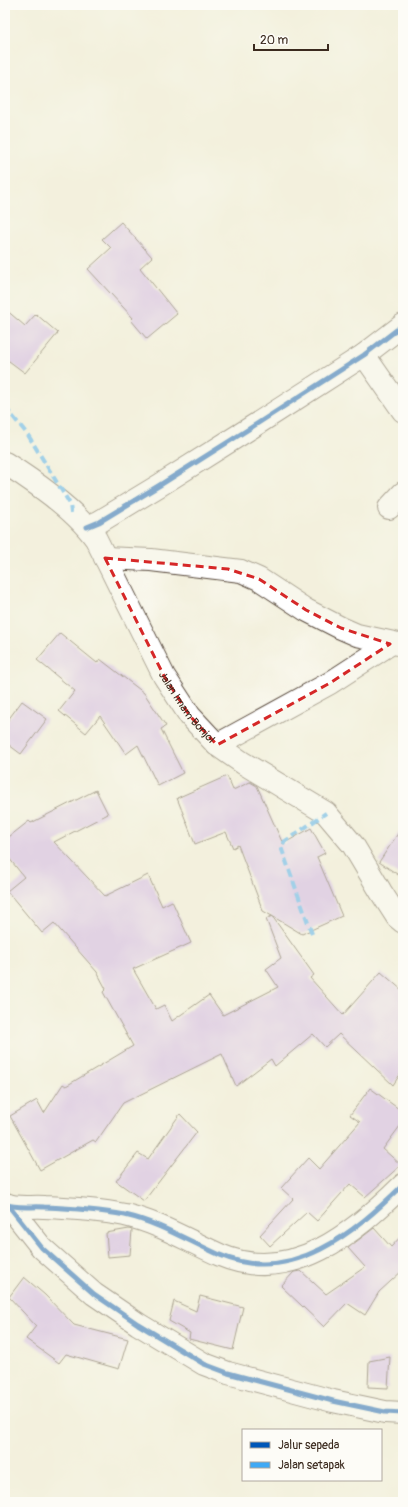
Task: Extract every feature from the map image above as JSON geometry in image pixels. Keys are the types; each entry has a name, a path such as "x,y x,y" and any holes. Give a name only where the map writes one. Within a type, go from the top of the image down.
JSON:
{"street":[{"path":"87,526 99,522 160,485 364,355 403,325"},
{"path":"364,355 403,411"},
{"name":"Jalan Imam Bonjol","path":"5,463 29,478 87,526 96,539 164,676 190,716 217,745 242,763 326,813 354,845 397,917 403,922"},
{"path":"105,558 151,560 241,572 259,579 306,610 341,628 357,635 397,644"},
{"path":"217,745 330,683 397,644"},
{"path":"6,1205 56,1208 123,1215 154,1223 221,1255 254,1263 274,1263 292,1261 319,1251 352,1230 403,1185"},
{"path":"6,1205 42,1248 94,1294 138,1324 204,1364 228,1373 333,1401 385,1412 403,1413"}],"highlighted area":[{"path":"105,558 228,569 259,579 306,610 341,628 390,644 330,683 217,745 190,716 164,676"}],"building":[{"path":"121,222 152,257 140,268 177,314 147,339 131,320 133,318 88,269 111,248 102,239"},
{"path":"5,309 25,326 36,314 58,333 25,373 5,358"},
{"path":"60,633 97,663 100,659 144,693 166,726 161,729 183,773 158,786 138,745 126,754 100,716 86,733 59,711 75,691 37,660"},
{"path":"22,701 47,719 21,754 5,742 5,724"},
{"path":"227,776 233,790 250,782 257,786 283,844 311,828 325,853 317,857 342,916 302,934 263,911 238,845 233,848 226,832 195,844 177,798"},
{"path":"96,790 108,814 54,842 105,896 148,875 162,906 172,901 191,943 133,969 156,1009 164,1005 172,1021 209,995 223,1015 278,987 266,969 281,958 266,919 272,916 314,975 310,978 343,1015 381,972 403,991 403,1070 393,1085 339,1034 325,1047 313,1034 275,1066 271,1059 236,1086 222,1054 123,1103 96,1142 93,1140 40,1170 10,1116 37,1100 44,1113 63,1084 66,1086 133,1046 103,992 106,989 97,972 54,923 42,933 7,891 24,877 5,853 5,840 29,821 31,823"},
{"path":"403,826 403,878 379,862"},
{"path":"370,1088 403,1112 403,1122 383,1149 401,1165 365,1197 350,1184 317,1221 307,1212 270,1246 260,1235 293,1199 281,1188 308,1158 319,1169 360,1122 350,1115"},
{"path":"180,1114 197,1132 144,1201 116,1181 138,1153 148,1159"},
{"path":"374,1228 391,1247 403,1234 403,1270 379,1292 365,1315 347,1303 324,1327 281,1286 294,1272 301,1271 326,1294 365,1267 348,1248"},
{"path":"129,1229 132,1230 130,1255 108,1257 106,1233"},
{"path":"24,1277 45,1295 74,1325 128,1339 119,1369 66,1354 59,1363 26,1339 36,1326 9,1297"},
{"path":"200,1296 243,1307 233,1350 189,1339 190,1333 169,1321 174,1301 196,1311"},
{"path":"390,1357 388,1388 368,1387 369,1361"}],"marked path":[{"path":"5,407 28,435 70,504 71,513"},
{"path":"312,934 281,847 284,842 326,813"}],"cycle path":[{"path":"87,527 99,522 252,427 364,355 403,325"},
{"path":"5,1204 19,1207 64,1208 125,1215 162,1227 220,1255 247,1263 272,1264 297,1259 320,1249 343,1236 364,1220 403,1185"},
{"path":"8,1205 42,1248 94,1294 138,1324 204,1364 228,1373 333,1401 385,1412 403,1413"}]}
